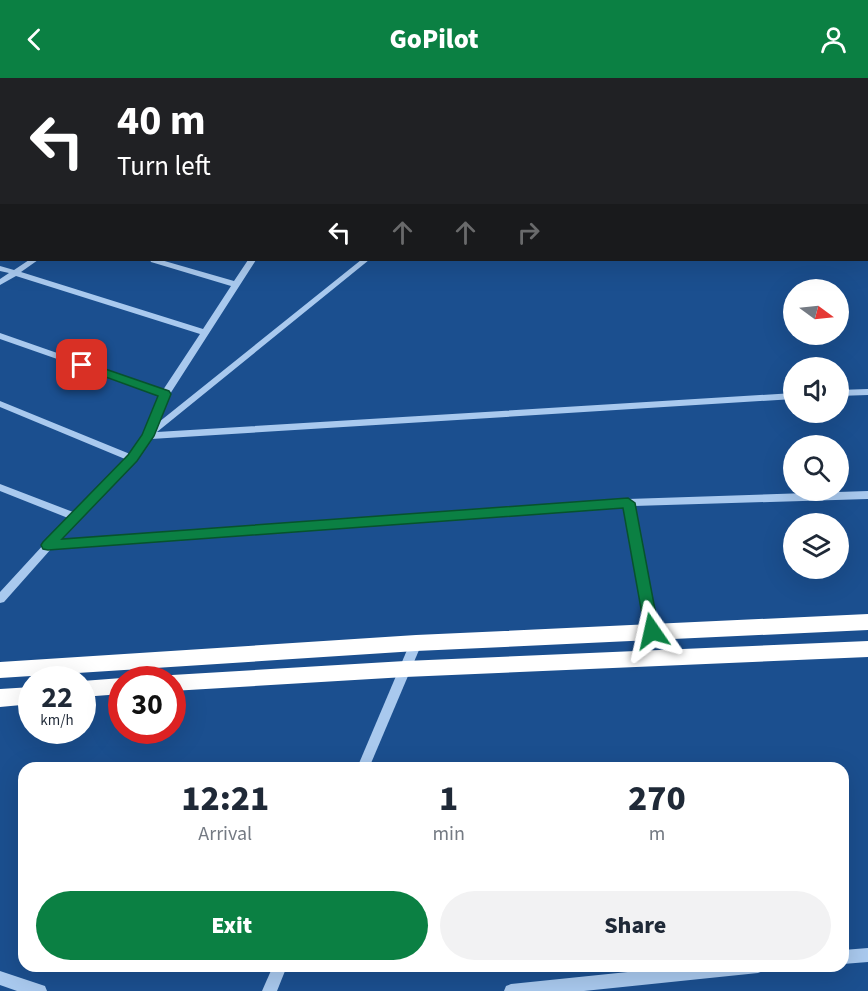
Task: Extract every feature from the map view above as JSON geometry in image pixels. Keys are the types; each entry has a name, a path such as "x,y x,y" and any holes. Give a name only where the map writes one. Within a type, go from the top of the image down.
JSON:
{"highway":[{"path":"0,670 416,643 868,622"},
{"path":"186,682 405,669 868,649"},
{"path":"0,698 18,696"}],"street":[{"path":"0,284 33,261"},
{"path":"157,261 235,284"},
{"path":"0,598 132,458 148,436 165,394 203,332 251,261"},
{"path":"148,436 364,261"},
{"path":"0,267 203,332"},
{"path":"0,336 165,394"},
{"path":"849,393 868,392"},
{"path":"148,436 783,397"},
{"path":"0,404 132,458"},
{"path":"0,487 75,517"},
{"path":"48,545 628,503 868,495"},
{"path":"628,503 652,631"},
{"path":"366,762 416,643"},
{"path":"849,957 868,955"},
{"path":"269,991 277,972"},
{"path":"511,991 699,972"},
{"path":"0,978 40,991"}],"route":[{"path":"82,365 165,394 148,436 132,458 48,545 628,503 652,631"}]}
